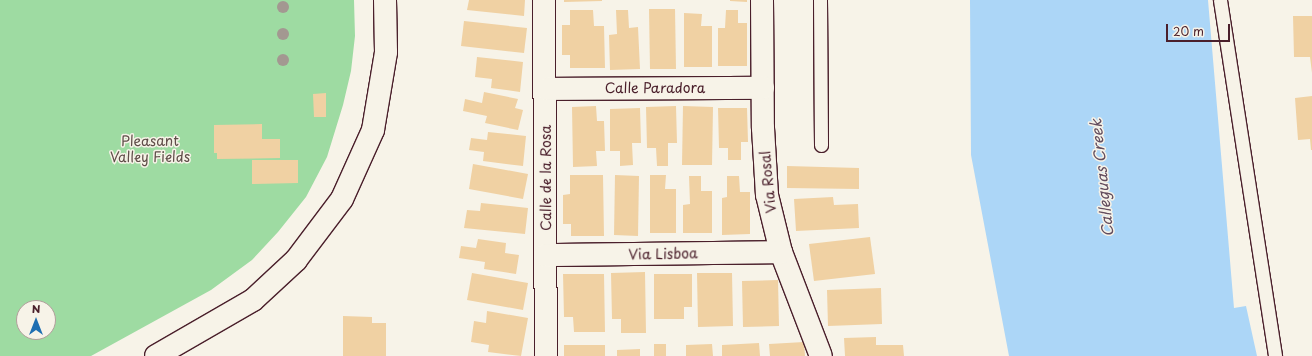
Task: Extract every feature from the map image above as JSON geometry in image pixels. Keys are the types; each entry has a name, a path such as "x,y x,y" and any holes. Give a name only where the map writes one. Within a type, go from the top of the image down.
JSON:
{"street":[{"path":"156,356 253,300 296,260 342,199 373,130 386,52 385,0"},
{"name":"Calle de la Rosa","path":"544,0 547,89 546,356"},
{"name":"Via Rosal","path":"762,0 763,88 767,195 780,252 822,356"},
{"name":"Calle Paradora","path":"547,89 763,88"},
{"name":"Via Lisboa","path":"546,256 780,252"}],"lane":[{"path":"820,0 821,146"},
{"path":"1220,0 1275,356"}],"green space":[{"name":"Pleasant Valley Fields","path":"0,0 354,0 355,36 351,71 343,105 327,157 306,197 278,232 252,260 211,290 91,356 0,356"}],"water":[{"name":"Calleguas Creek","path":"970,0 1208,0 1234,308 1246,306 1257,356 1009,356 971,155"}],"building":[{"path":"469,0 525,0 524,16 467,10"},
{"path":"564,0 602,0 602,1 564,2"},
{"path":"747,0 747,2 730,1"},
{"path":"649,9 675,9 676,69 650,69"},
{"path":"570,10 593,10 594,26 604,26 605,68 570,68 570,55 562,55 562,25 570,25"},
{"path":"616,10 628,10 629,28 638,27 640,69 610,70 609,35 617,34"},
{"path":"726,10 738,10 738,23 747,23 747,66 718,66 718,28 725,28"},
{"path":"684,13 702,14 701,26 712,26 712,67 684,67"},
{"path":"1293,16 1312,16 1312,73 1310,57 1294,57"},
{"path":"464,21 527,28 524,53 461,46"},
{"path":"477,57 523,62 520,92 491,88 492,79 475,77"},
{"path":"484,92 518,99 515,108 523,110 518,130 485,123 487,116 463,111 465,99 482,103"},
{"path":"326,93 326,117 314,117 313,94"},
{"path":"1312,96 1311,150 1310,139 1298,140 1295,98"},
{"path":"596,106 597,121 604,121 605,151 596,151 597,166 573,167 572,107"},
{"path":"676,106 677,143 668,143 668,166 657,166 656,148 647,148 646,107"},
{"path":"683,106 713,107 712,165 682,165"},
{"path":"640,108 641,143 632,143 633,165 620,166 620,151 610,151 610,109"},
{"path":"718,108 747,108 748,142 741,142 741,160 728,160 728,148 719,148"},
{"path":"262,124 262,139 280,139 280,158 217,159 217,153 214,153 214,125"},
{"path":"488,132 526,136 523,166 483,161 484,152 469,150 471,138 487,140"},
{"path":"252,160 298,160 298,183 252,184"},
{"path":"473,164 528,174 523,199 469,189"},
{"path":"787,166 859,168 859,189 787,188"},
{"path":"570,175 603,175 604,236 571,236 571,224 563,224 563,195 570,194"},
{"path":"615,175 639,176 638,236 614,235"},
{"path":"650,175 666,175 665,189 676,189 676,233 650,233"},
{"path":"689,176 701,176 701,191 712,191 712,233 683,233 683,205 690,204"},
{"path":"727,176 739,176 740,192 750,192 750,234 722,235 722,198 727,197"},
{"path":"833,197 834,205 858,204 859,228 796,231 794,199"},
{"path":"481,203 528,208 525,234 464,228 467,210 480,211"},
{"path":"870,237 875,274 814,281 809,244"},
{"path":"478,239 506,243 505,253 519,255 516,274 484,269 485,262 459,258 461,246 476,248"},
{"path":"645,272 646,333 621,333 621,319 612,319 611,273"},
{"path":"472,273 528,283 523,310 467,300"},
{"path":"697,273 732,273 733,326 698,327"},
{"path":"563,274 604,274 605,332 574,332 573,317 564,317"},
{"path":"654,274 692,274 692,307 684,307 684,319 654,319"},
{"path":"778,280 779,326 743,327 742,281"},
{"path":"881,288 882,324 828,326 827,290"},
{"path":"487,311 528,318 521,356 488,352 489,345 471,342 474,321 486,323"},
{"path":"343,316 372,317 372,323 386,323 386,356 343,356"},
{"path":"876,337 876,345 903,345 904,356 845,356 844,338"},
{"path":"804,342 805,356 770,356 769,344"},
{"path":"759,343 760,356 722,356 722,345"},
{"path":"654,344 666,344 666,356 654,356"},
{"path":"712,344 713,356 686,356 686,345"},
{"path":"564,345 605,345 605,356 564,356"},
{"path":"640,349 640,356 617,356 617,350"}]}
